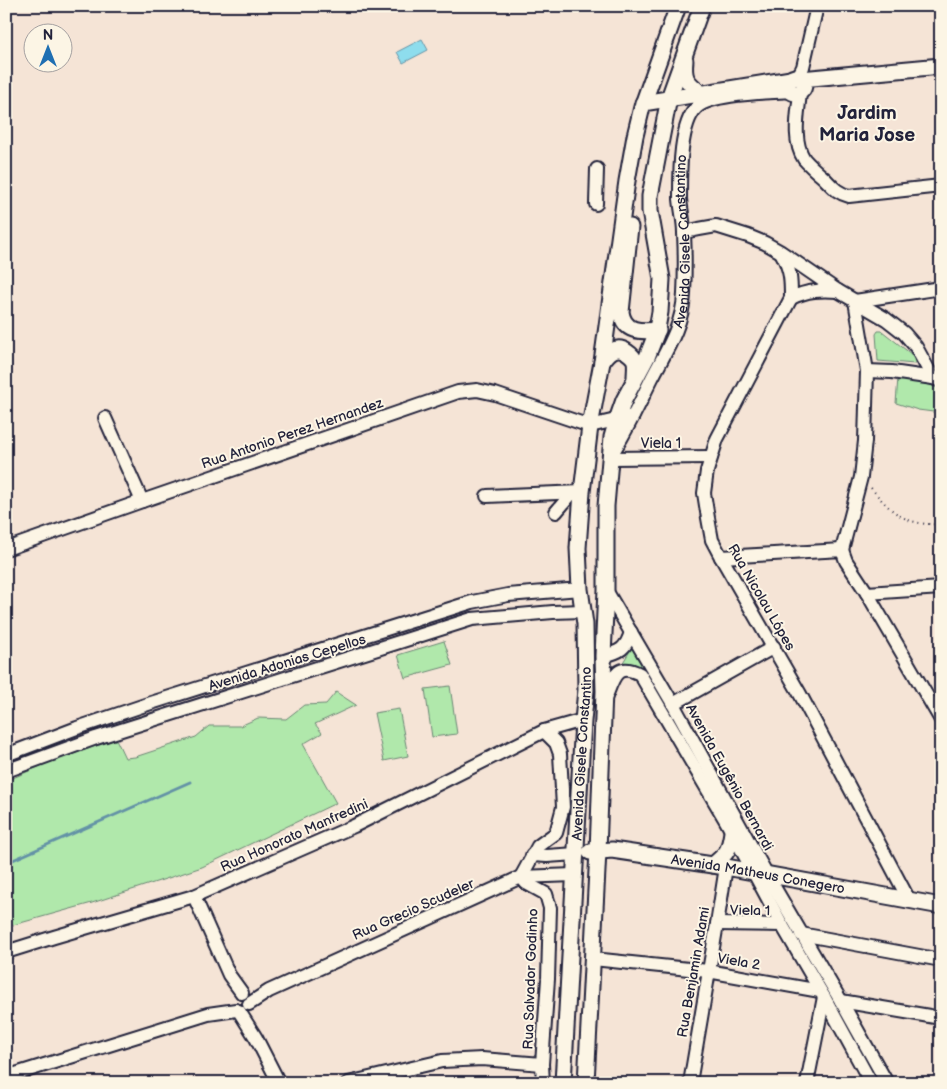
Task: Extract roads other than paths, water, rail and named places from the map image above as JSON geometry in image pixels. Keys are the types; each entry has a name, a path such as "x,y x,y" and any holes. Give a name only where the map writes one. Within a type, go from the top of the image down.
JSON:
{"main road":[{"name":"Avenida Gisele Constantino","path":"563,1083 586,690 585,624 580,590 577,492 602,362 630,161 643,103 678,6"},
{"path":"702,6 687,48 684,67 688,83 702,94"},
{"name":"Avenida Gisele Constantino","path":"586,1083 604,702 606,506 610,456 612,437 624,400 658,330 662,278 650,211 650,196 668,98 687,48"},
{"path":"643,103 668,98 797,85 887,71 941,66"},
{"path":"630,161 634,198 621,312 622,319 626,326 632,329 658,330"},
{"path":"602,362 608,353 614,349 623,349 630,353 635,361 635,379"},
{"path":"583,611 588,614 597,653 603,656"},
{"path":"719,866 730,846 732,832"},
{"name":"Avenida Matheus Conegero","path":"576,854 612,850 759,872 941,906"}],"street":[{"path":"817,6 797,85 796,137 804,158 840,193 849,196 941,186"},
{"name":"Avenida Gisele Constantino","path":"610,456 634,416 678,326 684,296 684,232 680,200 681,162 688,121 698,107 712,99 797,85"},
{"path":"596,204 597,169"},
{"path":"684,232 716,226 748,236 781,252 838,291 886,319 904,333 916,347 937,379"},
{"path":"781,252 788,266 791,278 791,298 802,293 820,290 838,291"},
{"path":"855,301 941,288"},
{"name":"Rua Nicolau Lópes","path":"791,298 717,439 707,470 704,493 712,540 800,694 909,900"},
{"path":"855,301 867,370 865,441 861,477 842,550 846,561 867,593 941,720"},
{"path":"658,330 678,326"},
{"path":"867,370 937,379"},
{"name":"Rua Antonio Perez Hernandez","path":"7,547 458,392 477,390 495,394 590,426"},
{"path":"590,426 634,416"},
{"path":"105,418 142,501"},
{"name":"Viela 1","path":"610,456 711,458"},
{"path":"487,496 577,492"},
{"path":"556,512 577,492"},
{"path":"721,557 842,550"},
{"path":"867,593 941,588"},
{"name":"Avenida Adonias Cepellos","path":"6,755 151,703 436,612 508,595 580,590"},
{"name":"Avenida Eugênio Bernardi","path":"606,590 673,704 759,872 782,925 871,1083"},
{"path":"552,592 553,612"},
{"path":"494,598 495,616"},
{"name":"Avenida Adonias Cepellos","path":"6,771 96,738 472,619 583,611"},
{"path":"603,656 616,653 623,648 631,632"},
{"path":"673,704 774,647"},
{"name":"Avenida Eugênio Bernardi","path":"604,702 615,675 620,670 632,670 640,674 732,832 801,934 842,1001 887,1083"},
{"name":"Rua Honorato Manfredini","path":"6,952 54,936 194,896 354,826 544,731 583,720"},
{"path":"521,877 538,846 556,833 563,807 560,754 556,744 544,731"},
{"path":"532,855 576,854"},
{"name":"Rua Benjamin Adami","path":"690,1083 717,924 719,866"},
{"name":"Rua Grecio Scudeler","path":"241,1002 521,877 574,875"},
{"name":"Rua Salvador Godinho","path":"521,877 526,883 546,894 550,908 548,979 542,1064 543,1083"},
{"path":"194,896 256,1038 279,1083"},
{"name":"Viela 1","path":"717,924 782,925"},
{"path":"801,934 941,960"},
{"name":"Viela 2","path":"593,959 708,971 822,994"},
{"path":"807,1083 822,994"},
{"path":"842,1001 941,1018"},
{"path":"6,1077 241,1002"},
{"path":"348,1083 442,1061 482,1059 542,1064"}],"water":[{"path":"422,39 428,50 403,63 397,52"}],"waterway":[{"path":"6,863 190,782"}],"district":[{"name":"Jardim Maria Jose","path":"867,123"}]}
